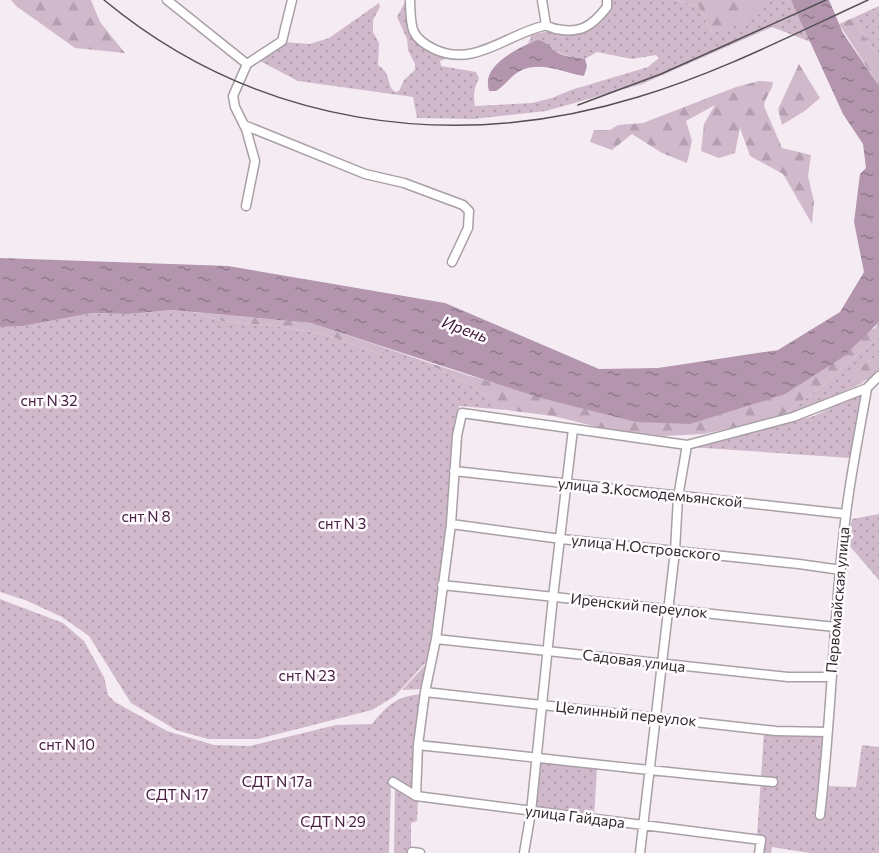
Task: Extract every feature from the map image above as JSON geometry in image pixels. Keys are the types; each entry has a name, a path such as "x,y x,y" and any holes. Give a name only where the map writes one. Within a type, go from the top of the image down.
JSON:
{"street":[{"path":"167,0 178,4 247,64"},
{"path":"246,206 255,161 233,96 247,64 282,41 292,0"},
{"path":"410,0 411,25 419,42 442,53 468,55 546,25 573,31 583,29 598,18 607,7 607,0"},
{"path":"542,0 546,25"},
{"path":"244,125 365,174 404,183 458,202 469,211 469,221 452,262"},
{"path":"416,796 418,745 424,692 436,639 451,524 457,436 462,413 687,445 793,417 867,387 879,376"},
{"name":"Первомайская улица","path":"820,814 827,758 835,627 846,514 867,387"},
{"path":"524,853 531,812 535,757 543,705 547,651 573,429"},
{"path":"640,853 660,664 675,551 678,497 687,445"},
{"name":"улица З.Космодемьянской","path":"454,471 846,514"},
{"name":"улица Н.Островского","path":"451,524 561,539 841,570"},
{"name":"Иренский переулок","path":"442,585 835,627"},
{"name":"Садовая улица","path":"436,639 788,677 832,677"},
{"name":"Целинный переулок","path":"424,692 776,731 828,732"},
{"path":"418,745 649,771 773,782"},
{"name":"улица Гайдара","path":"393,782 416,796 761,840 759,853"}],"green space":[{"path":"11,0 91,0 100,22 125,53 75,48"},
{"path":"406,0 412,33 416,40 429,49 453,58 440,61 441,66 476,72 479,78 474,92 475,106 532,103 648,67 659,58 656,55 632,59 597,52 585,59 555,51 543,42 528,43 531,38 529,35 556,30 584,30 607,0 677,0 699,7 712,33 762,6 761,0 791,0 811,42 772,27 642,84 546,111 473,119 417,118 413,97 298,81 260,61 283,42 310,44 329,38 379,3 380,7 373,20 373,32 379,43 378,65 386,72 392,89 395,92 399,91 404,80 415,70 407,39 397,17"},
{"path":"677,0 761,0 763,6 760,14 712,33 699,7"},
{"path":"879,6 879,58 864,36 855,17"},
{"path":"855,17 864,36 879,58 879,86 839,24"},
{"path":"799,64 820,98 782,125 778,109"},
{"path":"759,81 773,82 764,106 782,148 811,155 808,176 814,202 812,224 783,174 750,156 740,128 735,153 719,158 701,151 704,124 715,105 686,121 692,141 687,163 662,153 632,134 612,150 590,142 594,130 610,130 618,125 643,123 736,87"},
{"path":"173,310 193,312 222,321 285,327 327,335 383,355 386,348 418,359 467,383 507,410 459,406 440,585 427,661 395,696 372,710 258,739 208,739 176,730 131,703 89,636 62,617 25,600 0,592 0,327 23,326 92,313 128,314"},
{"path":"193,312 311,323 386,348 383,355 327,335 285,327 222,321"},
{"path":"879,322 879,338 862,350 825,384 780,417 704,434 664,436 606,429 553,416 507,410 467,383 418,359 636,422 875,328"},
{"path":"879,338 879,354 852,373 861,382 867,381 788,416 780,417 825,384 862,350"},
{"path":"879,354 879,371 871,378 855,380 852,373"},
{"path":"865,391 850,458 689,447 717,442 814,416"},
{"path":"879,514 879,580 847,543 852,519"},
{"path":"0,599 63,623 84,641 104,677 108,695 115,702 167,731 214,745 250,746 336,725 372,724 399,699 422,694 413,792 391,784 389,853 0,853"},
{"path":"427,663 422,689 402,690"},
{"path":"764,732 826,733 826,786 856,787 862,745 879,747 879,853 810,853 772,847 771,853 761,853 757,837"},
{"path":"537,759 597,767 594,818 533,811"},
{"path":"395,784 418,799 417,821 411,823 411,853 394,853"}],"water":[{"name":"Ирень","path":"791,0 829,0 843,33 879,86 879,322 843,357 785,394 690,424 636,422 541,398 311,323 173,310 128,314 92,313 23,326 0,327 0,258 228,266 445,303 599,369 658,368 778,350 840,312 864,272 854,222 860,174 866,168 863,144 843,114"},
{"path":"538,40 562,54 585,59 587,66 584,76 553,68 530,68 518,72 496,91 489,91 488,78 497,64 517,49"}],"railway":[{"path":"104,0 163,43 225,76 291,101 358,117 427,125 497,124 568,114 638,97 726,65 868,0"},
{"path":"578,105 661,74 826,0"}],"park label":[{"name":"снт N 32","path":"49,401"},
{"name":"снт N 8","path":"146,517"},
{"name":"снт N 3","path":"342,524"},
{"name":"снт N 23","path":"307,676"},
{"name":"снт N 10","path":"67,745"},
{"name":"СДТ N 17а","path":"277,782"},
{"name":"СДТ N 17","path":"177,795"},
{"name":"СДТ N 29","path":"333,822"}]}
